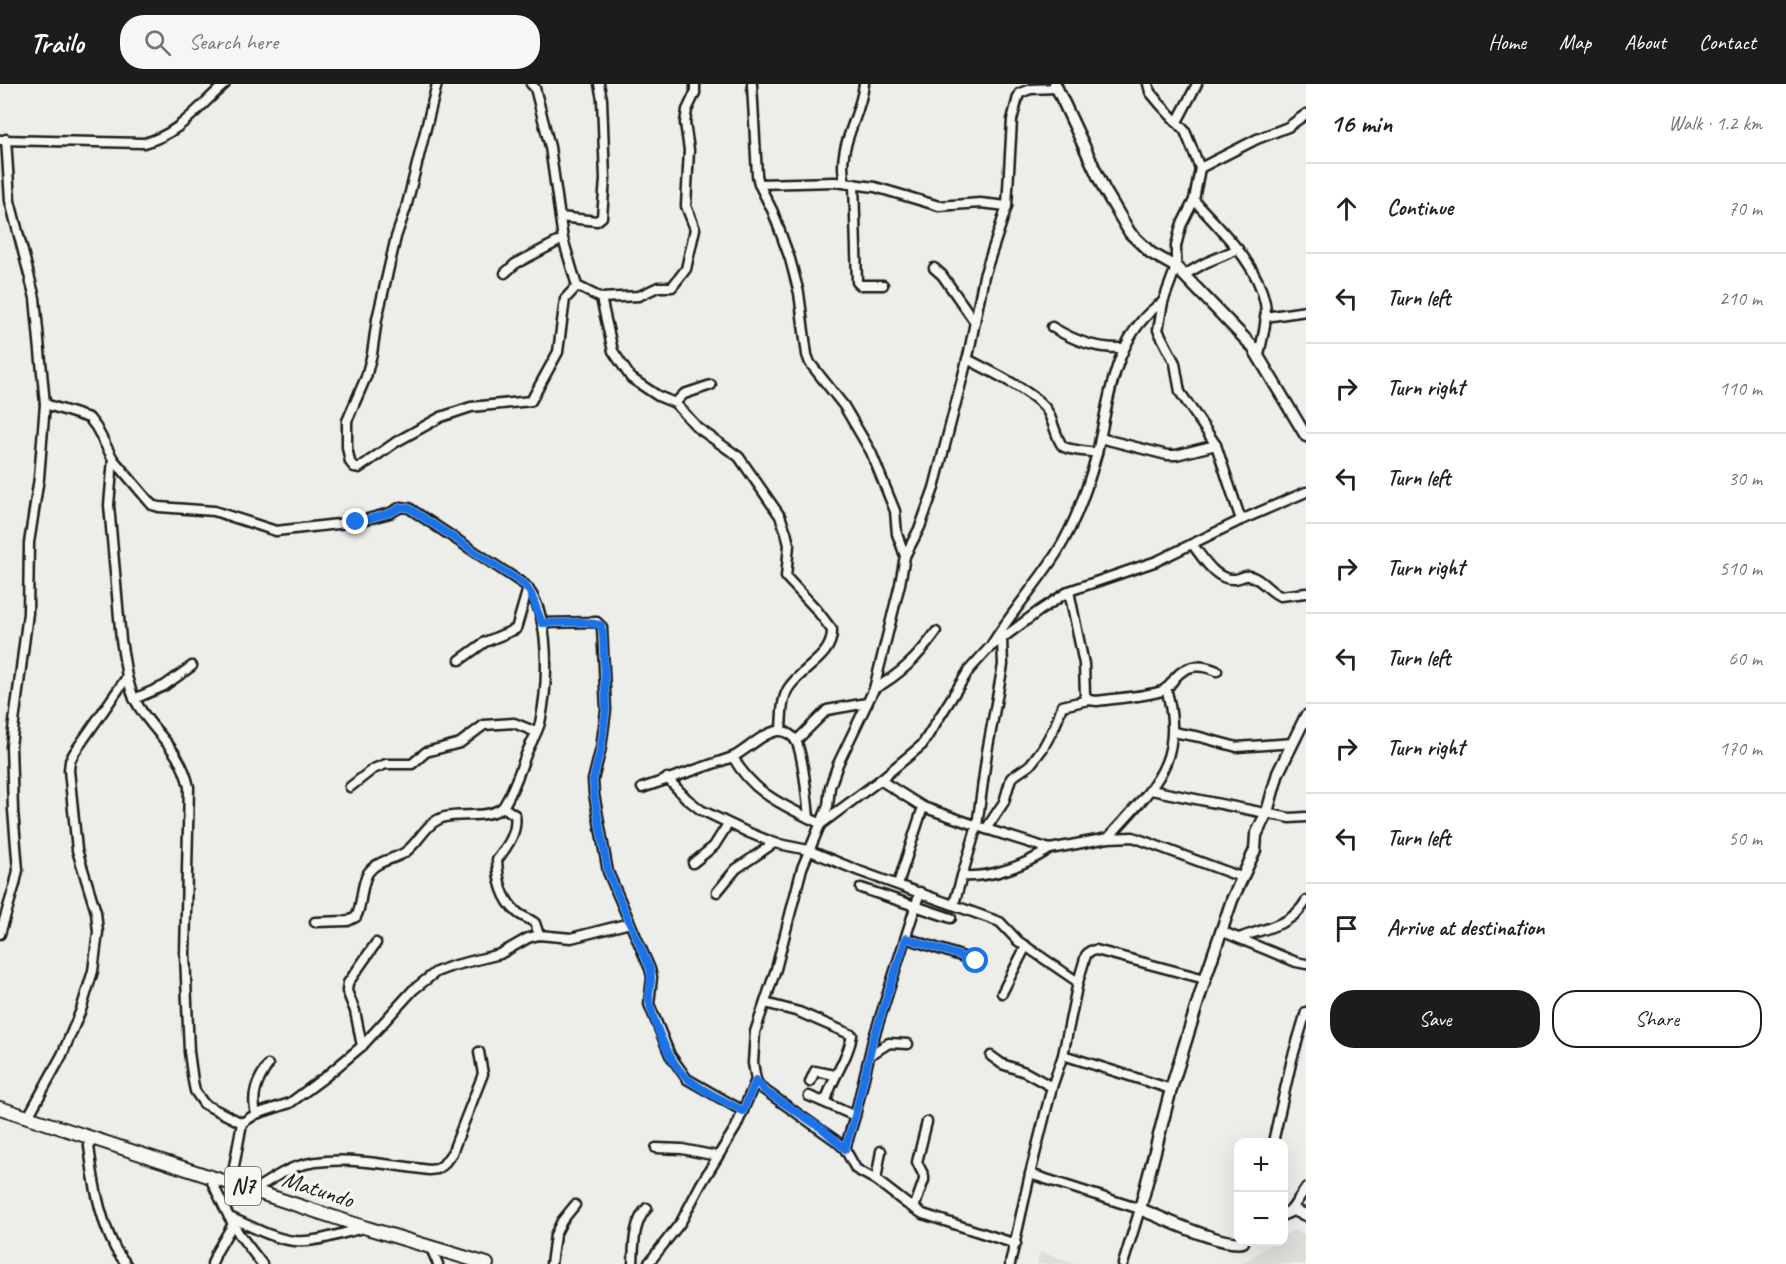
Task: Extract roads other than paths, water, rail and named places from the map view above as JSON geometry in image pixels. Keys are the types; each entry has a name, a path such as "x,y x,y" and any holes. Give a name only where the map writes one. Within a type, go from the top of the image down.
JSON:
{"main road":[{"name":"Matundo","path":"0,1108 367,1228 486,1264"}],"street":[{"path":"0,934 18,870 11,746 28,613 29,543 39,478 45,404 35,298 10,201 3,140 144,143 172,132 225,84"},
{"path":"437,84 406,208 396,237 366,377 347,421 347,447 350,462 354,467 359,468 400,440 441,417 462,409 531,402 558,352 565,299 577,286"},
{"path":"531,84 535,88 550,147 563,239 577,286 601,298 639,296 658,287 672,287 686,270 695,229 686,206 689,159 684,123 695,93 695,84"},
{"path":"560,217 597,222 602,217 605,179 599,84"},
{"path":"752,84 759,184 769,201 790,259 799,293 807,355 810,363 844,406 871,452 895,511 897,534 904,556"},
{"path":"864,84 855,120 844,148 842,165 850,183 857,282 860,285 883,285"},
{"path":"1148,84 1150,92 1185,131 1200,168 1194,200 1181,226 1176,246 1180,271 1163,302 1158,330 1175,363 1180,392 1216,445 1241,520"},
{"path":"1177,122 1197,84"},
{"path":"1016,1244 932,1218 856,1169 845,1149 824,1130 765,1091 756,1080 753,1048 755,1032 776,969 802,868 828,806 830,787 838,764 874,689 900,584 904,556 920,527 934,488 967,359 990,255 1007,206 1012,120 1018,97 1024,91 1056,86 1119,218 1143,247 1180,271 1259,355 1306,436"},
{"path":"1200,168 1257,139 1288,127 1306,114"},
{"path":"759,184 824,181 850,183 891,191 939,206 980,203 1007,206"},
{"path":"1194,200 1238,249 1259,284 1265,305 1259,355"},
{"path":"506,273 515,264 563,239"},
{"path":"1180,271 1238,249"},
{"path":"934,267 975,322"},
{"path":"601,298 610,339 618,361 631,378 658,396 675,403 695,426 731,450 746,467 780,516 786,532 789,545 786,577 832,630 831,640 825,651 791,683 786,691 781,730"},
{"path":"821,824 922,745 969,670 989,648 1058,550 1080,505 1097,453 1124,348 1144,315 1163,302"},
{"path":"1265,317 1306,311"},
{"path":"1052,327 1083,343 1105,348 1124,348"},
{"path":"967,359 1000,376 1042,404 1051,416 1060,443 1064,447 1097,453"},
{"path":"675,403 684,394 711,385"},
{"path":"45,404 89,418 96,426 113,459 152,505 214,511 273,531 356,522 390,513 401,507 409,508 528,588 545,634 546,662 542,708 536,732 503,807 494,812 444,818 437,821 428,827 403,854 373,867 364,882 356,917 348,921 315,922"},
{"path":"1100,438 1167,455 1216,445"},
{"path":"113,459 109,505 121,640 127,677 134,699 177,755 185,771 189,787 185,954 189,1052 195,1091 204,1104 242,1123"},
{"path":"989,648 1069,591 1157,561 1241,520 1306,492"},
{"path":"1192,544 1210,567 1225,578 1232,579 1247,575 1280,596 1306,593"},
{"path":"460,660 485,642 516,629 528,588"},
{"path":"1069,591 1084,664 1088,700"},
{"path":"542,623 597,622 602,627 606,710 593,786 606,864 650,969 652,977 649,1004 670,1055 687,1079 743,1111"},
{"path":"874,689 893,679 908,667 936,632"},
{"path":"954,904 962,876 981,828 987,752 1003,665 1002,639"},
{"path":"981,828 1004,802 1011,778 1030,765 1043,748 1055,726 1062,706 1088,700 1097,701 1161,691 1188,668 1202,665 1217,670"},
{"path":"134,699 164,686 192,666"},
{"path":"28,1117 62,1055 81,1010 93,971 98,932 96,912 77,850 70,761 127,677"},
{"path":"1108,838 1151,790 1171,749 1173,732 1171,706 1166,688"},
{"path":"796,741 827,710 867,702"},
{"path":"1123,1264 1140,1209 1171,1089 1221,931 1241,877 1255,850 1256,835 1267,812 1278,773 1306,716"},
{"path":"350,787 373,769 386,764 412,764 426,752 460,742 484,725 514,723 536,732"},
{"path":"642,788 733,757 768,734 781,730 796,741 807,794 809,818"},
{"path":"1173,732 1237,747 1293,743"},
{"path":"733,757 743,775 757,787 779,803 821,824"},
{"path":"667,778 695,805 728,824 774,843 808,850 1000,922 1015,939 1078,982"},
{"path":"880,780 923,807 1050,849"},
{"path":"1151,790 1191,800 1290,818 1306,817"},
{"path":"503,807 515,815 516,822 508,847 497,860 499,881 507,901 519,914 535,922 539,935"},
{"path":"898,884 923,807"},
{"path":"693,863 714,846 728,824"},
{"path":"962,876 973,877 1023,864 1050,849 1108,838 1133,837 1241,877"},
{"path":"717,892 736,869 774,843"},
{"path":"861,888 951,918"},
{"path":"845,1149 873,1040 920,892"},
{"path":"1239,938 1289,921 1297,915 1306,902"},
{"path":"231,1183 242,1123 256,1114 285,1106 296,1100 362,1046 413,990 436,972 500,954 522,940 539,935 571,938 630,923"},
{"path":"1221,931 1306,964"},
{"path":"906,938 976,961"},
{"path":"362,1046 355,1011 347,991 348,983 376,943"},
{"path":"1002,993 1026,946"},
{"path":"1010,1264 1030,1174 1052,1087 1063,1055 1086,955 1093,950 1205,979"},
{"path":"765,1003 799,1012 851,1033 845,1056 827,1098 821,1101"},
{"path":"1274,1138 1292,1059 1306,1012"},
{"path":"870,1055 890,1043 908,1044"},
{"path":"254,1190 287,1171 306,1164 352,1160 429,1170 443,1165 452,1153 475,1098 483,1071 478,1052"},
{"path":"1063,1055 1171,1089"},
{"path":"992,1056 1002,1064 1024,1072 1052,1087"},
{"path":"256,1114 254,1103 256,1083 268,1065"},
{"path":"810,1082 815,1071 835,1076"},
{"path":"648,1264 681,1222 717,1156 736,1127 756,1080"},
{"path":"809,1096 855,1116"},
{"path":"914,1208 924,1180 917,1162 927,1122"},
{"path":"88,1137 92,1169 103,1215 115,1248 126,1264"},
{"path":"656,1148 682,1149 717,1156"},
{"path":"876,1180 882,1151"},
{"path":"1030,1174 1140,1209 1222,1241 1234,1243"},
{"path":"209,1176 231,1221 262,1264"},
{"path":"1288,1211 1306,1188"},
{"path":"551,1264 555,1235 575,1204"},
{"path":"633,1264 634,1238 640,1217 647,1208"},
{"path":"1288,1212 1306,1215"},
{"path":"231,1221 284,1239 297,1241 367,1228"},
{"path":"212,1264 231,1221"},
{"path":"430,1246 438,1264"}]}
